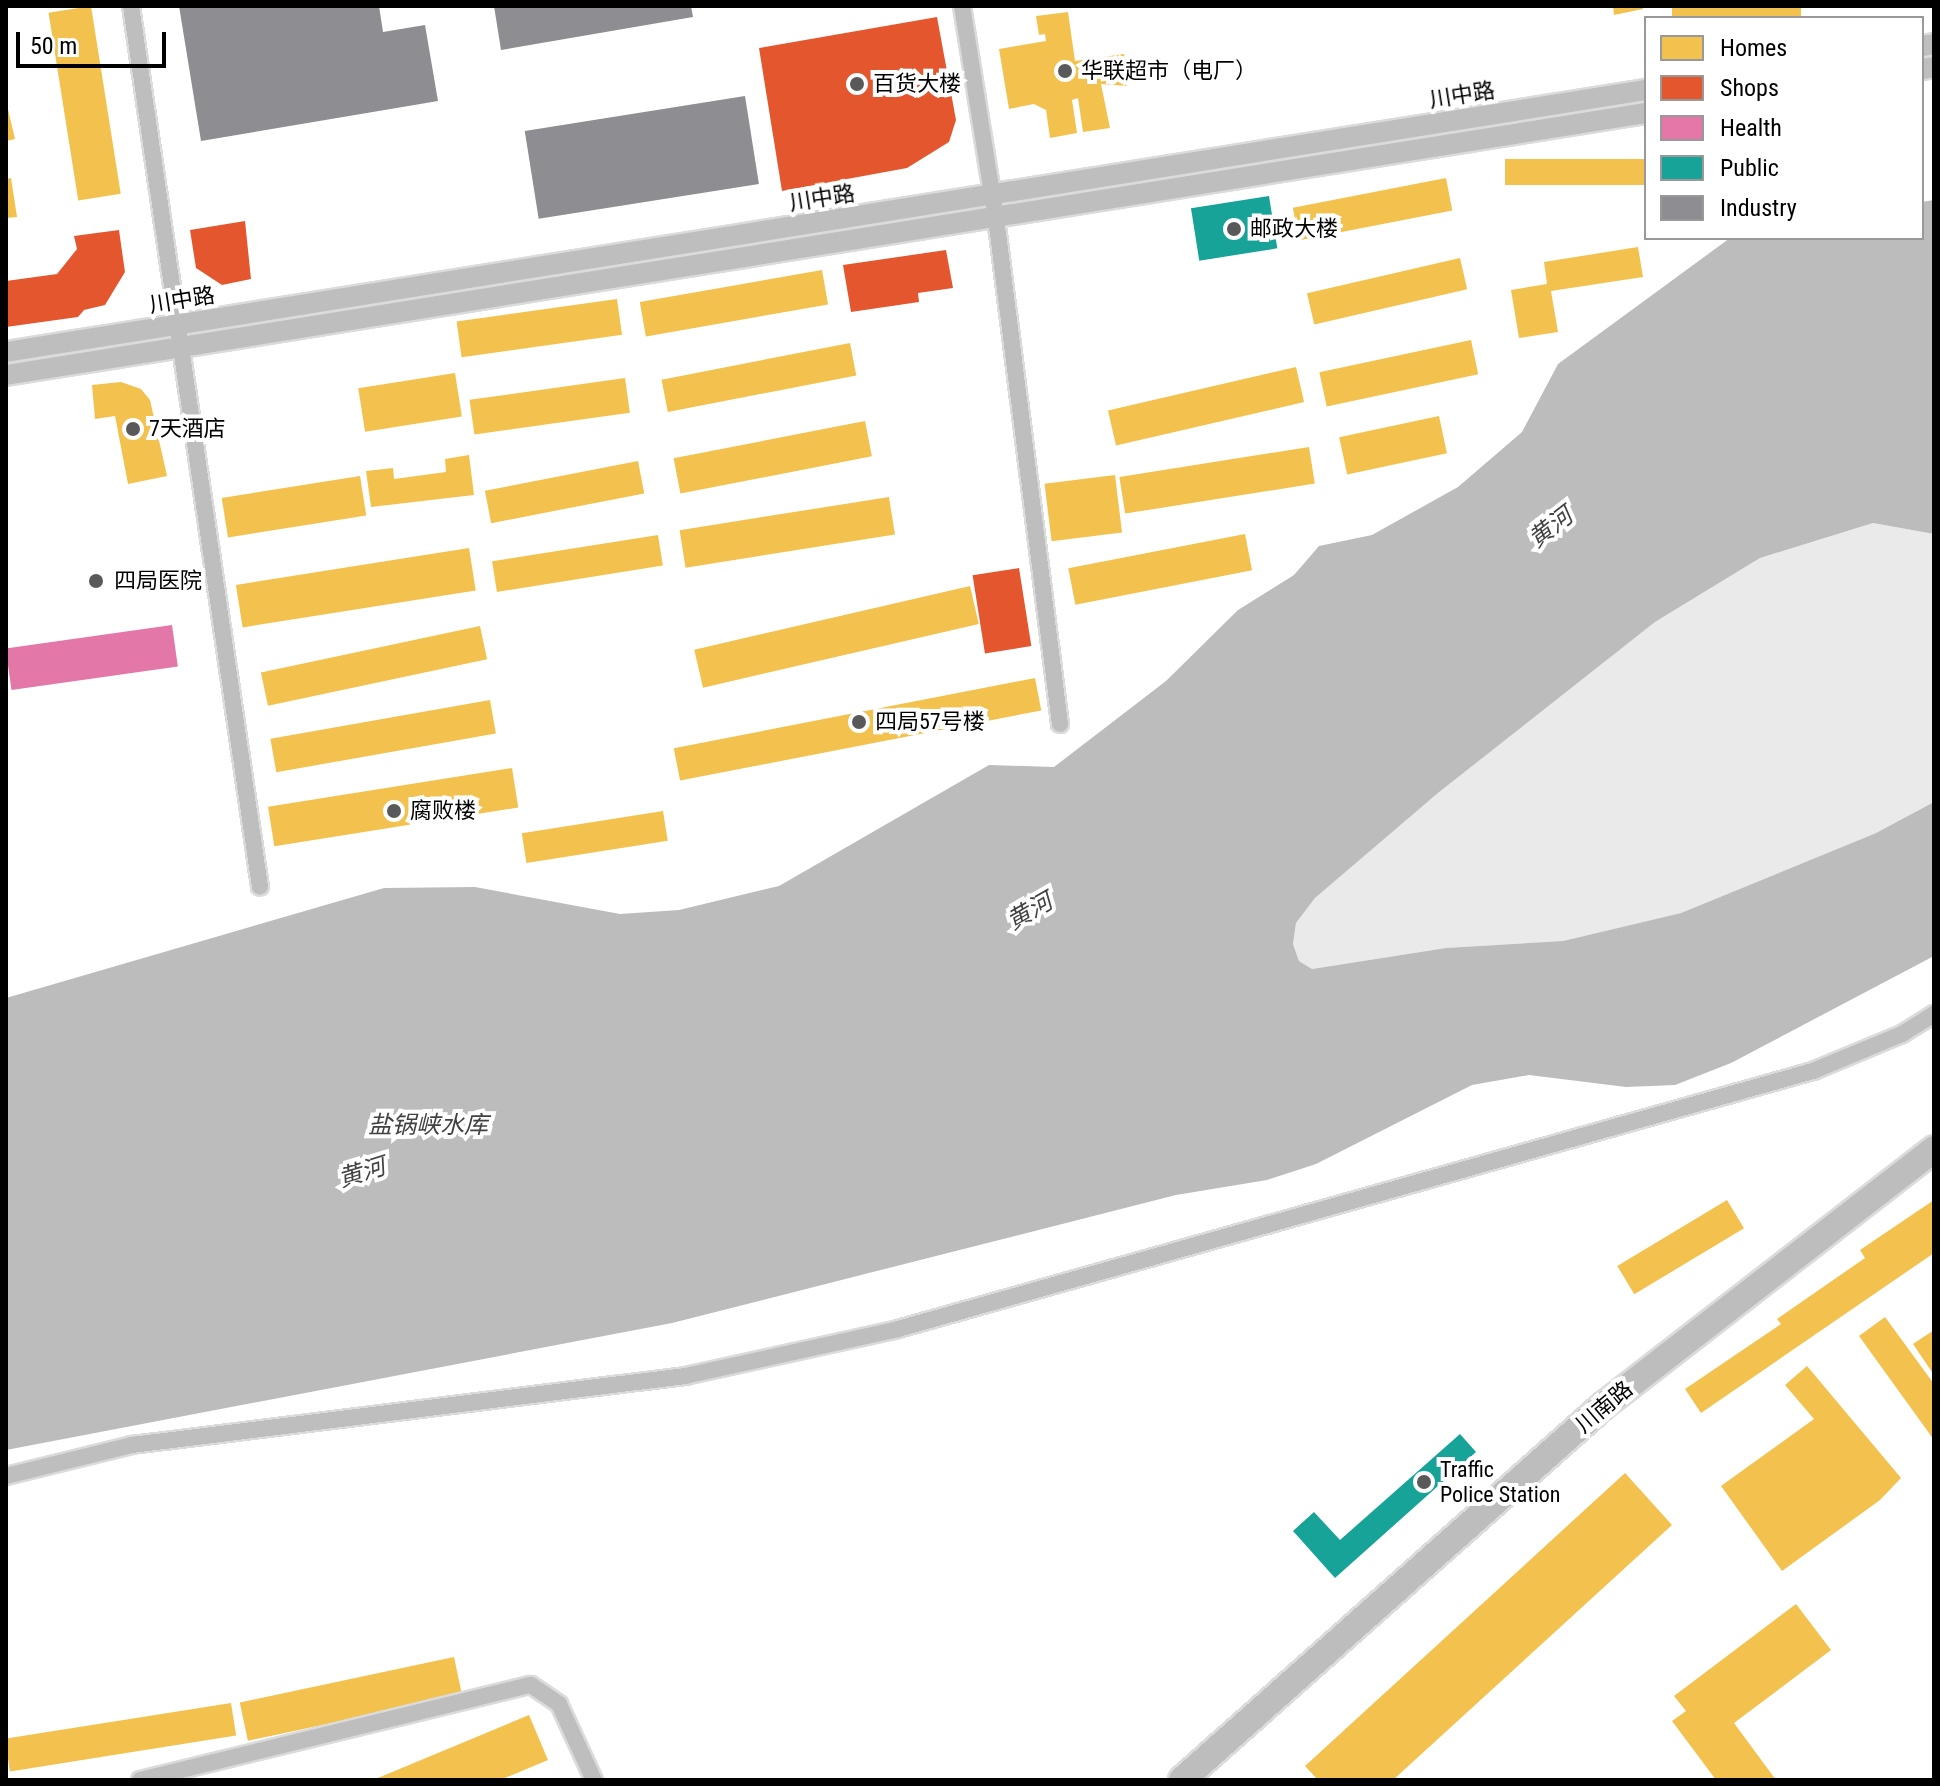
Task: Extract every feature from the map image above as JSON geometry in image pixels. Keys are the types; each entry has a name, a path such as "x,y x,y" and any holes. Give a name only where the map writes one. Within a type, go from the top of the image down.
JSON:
{"main road":[{"name":"川南路","path":"1182,1780 1603,1406 1934,1149"}],"street":[{"path":"131,6 181,325 260,887"},
{"path":"962,6 993,196 1060,724"},
{"name":"川中路","path":"6,352 1644,90"},
{"path":"6,375 1644,113"},
{"path":"6,1476 132,1445 685,1376 898,1329 1813,1071 1902,1034 1934,1014"},
{"path":"140,1780 531,1685 559,1704 594,1780"}],"shaded area":[{"path":"1873,523 1934,534 1934,802 1876,833 1681,913 1563,941 1446,948 1312,969 1299,961 1293,944 1296,923 1315,898 1438,793 1655,622 1760,558"}],"water":[{"name":"盐锅峡水库","path":"1934,200 1934,534 1873,523 1760,558 1655,622 1438,793 1315,898 1296,923 1293,944 1299,961 1312,969 1446,948 1563,941 1681,913 1876,833 1934,802 1934,956 1731,1063 1675,1085 1626,1087 1529,1075 1472,1085 1316,1164 1267,1180 1176,1195 672,1323 6,1450 6,998 384,888 475,887 620,914 679,910 779,886 989,765 1054,767 1166,681 1238,610 1294,575 1319,546 1372,535 1458,487 1522,432 1558,364 1727,240 1924,240 1924,202"}],"building: Homes":[{"path":"91,6 121,194 78,200 49,13"},
{"path":"1613,6 1643,6 1643,9 1614,15"},
{"path":"1672,6 1801,6 1801,16 1672,16"},
{"name":"华联超市（电厂）","path":"1068,12 1075,61 1124,54 1129,86 1101,84 1110,128 1083,132 1078,98 1072,100 1077,133 1050,138 1046,110 1034,104 1009,109 999,49 1046,41 1045,34 1039,35 1036,16"},
{"path":"6,101 15,139 6,141"},
{"path":"1505,159 1644,159 1644,185 1505,185"},
{"path":"11,178 17,217 6,218 6,179"},
{"path":"1446,178 1452,210 1299,240 1293,208"},
{"path":"1638,247 1643,277 1551,291 1558,332 1519,338 1511,290 1547,284 1544,262"},
{"path":"1460,258 1467,289 1314,324 1307,293"},
{"path":"822,270 828,304 646,337 640,302"},
{"path":"617,299 622,335 462,357 457,322"},
{"path":"1471,340 1478,374 1327,406 1319,372"},
{"path":"850,343 856,375 668,412 662,380"},
{"path":"1296,367 1304,402 1116,445 1108,410"},
{"path":"455,373 462,416 365,432 358,388"},
{"path":"625,378 630,413 474,435 470,400"},
{"path":"121,382 141,389 150,400 167,476 128,484 115,416 95,419 92,385"},
{"path":"1439,416 1447,453 1347,474 1339,437"},
{"path":"865,421 872,456 680,494 674,458"},
{"path":"1309,447 1315,484 1125,514 1119,477"},
{"path":"469,455 474,495 371,507 366,471 393,468 394,479 446,472 445,459"},
{"path":"638,461 644,493 491,523 485,491"},
{"path":"1115,475 1122,533 1052,541 1045,484"},
{"path":"360,476 366,516 228,537 222,498"},
{"path":"889,497 895,535 686,568 680,530"},
{"path":"1245,534 1252,570 1075,605 1068,568"},
{"path":"658,535 663,566 497,592 492,561"},
{"path":"469,548 476,590 243,627 236,585"},
{"path":"970,586 979,624 703,688 694,650"},
{"path":"480,626 487,659 268,706 261,673"},
{"name":"四局57号楼","path":"1035,678 1041,710 680,781 674,748"},
{"path":"490,700 496,733 276,772 270,739"},
{"name":"腐败楼","path":"512,768 518,808 274,846 268,807"},
{"path":"663,811 668,841 526,863 522,833"},
{"path":"1727,1200 1744,1228 1634,1294 1617,1266"},
{"path":"1934,1200 1934,1253 1701,1413 1685,1389 1781,1324 1777,1319 1865,1258 1860,1250"},
{"path":"1885,1317 1934,1384 1934,1440 1859,1336"},
{"path":"1934,1330 1934,1375 1913,1344"},
{"path":"1807,1366 1901,1478 1880,1500 1782,1571 1721,1486 1814,1419 1785,1385"},
{"path":"1625,1473 1672,1525 1393,1780 1318,1780 1305,1766"},
{"path":"1796,1604 1831,1650 1734,1723 1776,1780 1716,1780 1672,1721 1686,1711 1674,1696"},
{"path":"454,1657 462,1695 248,1741 240,1703"},
{"path":"231,1703 236,1736 10,1771 6,1739"},
{"path":"529,1715 548,1760 500,1780 373,1780"}],"building: Shops":[{"name":"百货大楼","path":"937,17 956,120 949,142 907,168 782,191 759,48"},
{"path":"245,221 251,279 222,285 196,268 190,230"},
{"path":"119,230 125,272 105,305 84,310 78,317 6,327 6,281 57,274 77,249 74,236"},
{"path":"946,250 953,288 918,293 919,302 851,312 843,265"},
{"path":"1019,568 1031,646 985,653 973,575"}],"building: Health":[{"path":"172,625 178,667 11,690 6,648"}],"building: Public":[{"name":"邮政大楼","path":"1269,196 1277,248 1199,261 1191,208"},
{"name":"Traffic Police Station","path":"1460,1434 1476,1452 1335,1578 1293,1531 1314,1512 1340,1540"}],"building: Industry":[{"path":"179,6 379,6 383,32 425,25 438,101 201,141"},
{"path":"494,6 691,6 693,17 501,50"},
{"path":"745,96 759,184 539,219 525,131"}],"place":[{"name":"华联超市（电厂）","path":"1065,71"},
{"name":"百货大楼","path":"857,84"},
{"name":"邮政大楼","path":"1234,229"},
{"name":"7天酒店","path":"133,429"},
{"name":"四局医院","path":"96,581"},
{"name":"四局57号楼","path":"859,722"},
{"name":"腐败楼","path":"394,811"},
{"name":"Traffic Police Station","path":"1424,1482"}],"water label":[{"name":"黄河","path":"1551,528"},
{"name":"黄河","path":"1030,912"},
{"name":"黄河","path":"362,1173"}]}
